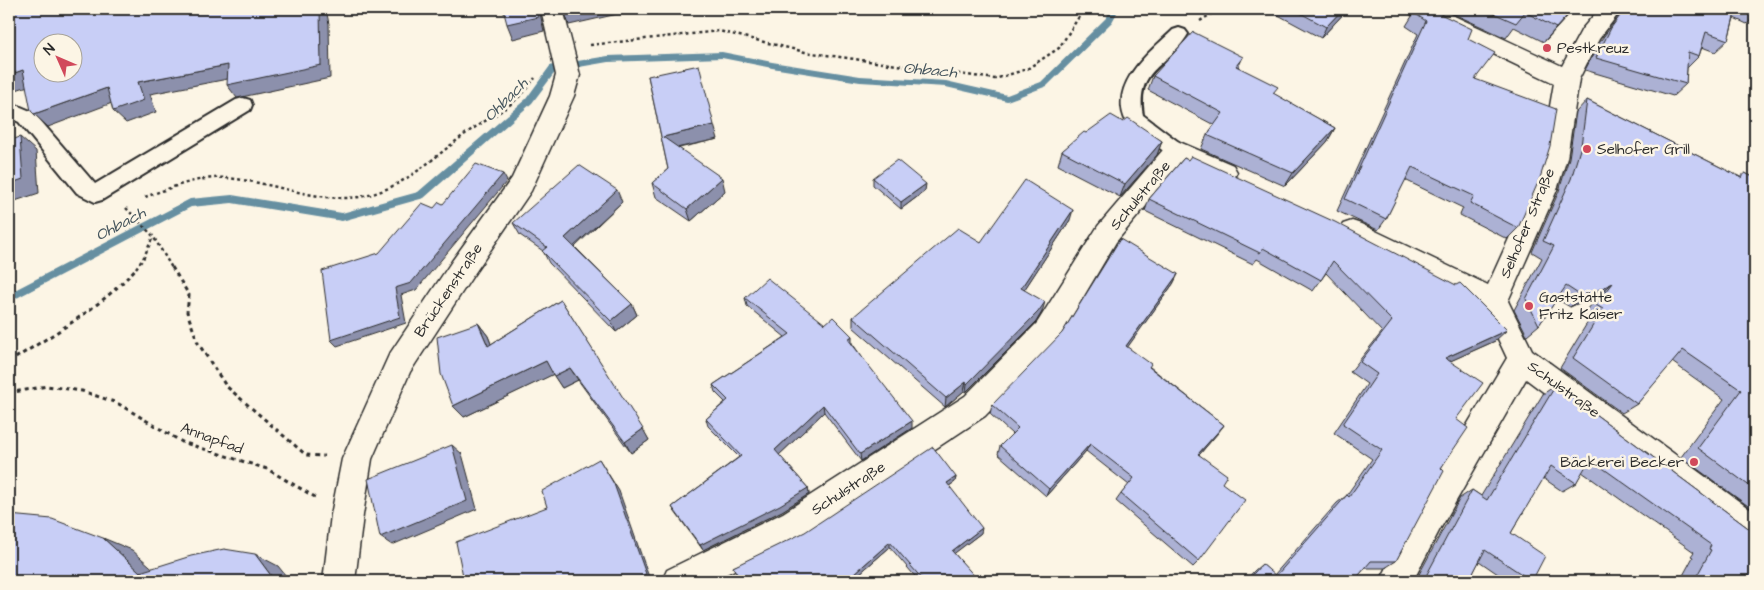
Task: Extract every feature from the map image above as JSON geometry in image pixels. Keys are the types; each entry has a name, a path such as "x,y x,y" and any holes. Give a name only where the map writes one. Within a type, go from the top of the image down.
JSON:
{"street":[{"name":"Brückenstraße","path":"339,581 347,515 357,460 399,364 462,269 522,184 562,96 565,62 552,9"},
{"path":"1420,9 1567,78"},
{"name":"Selhofer Straße","path":"1494,301 1544,190 1554,158 1567,78 1590,35 1611,9"},
{"name":"Schulstraße","path":"678,581 794,524 975,406 1047,332 1107,234 1177,151 1246,182"},
{"path":"1334,223 1494,301"},
{"name":"Schulstraße","path":"1494,301 1522,360 1755,532"},
{"path":"1396,581 1428,520 1522,360"}],"lane":[{"path":"1177,151 1134,118 1131,98 1138,76 1179,34"},
{"path":"9,109 26,117 84,187 95,194 243,105"}],"path":[{"path":"142,199 179,185 224,178 288,192 336,198 361,197 386,191 402,183 467,133 513,102 550,62 565,62 581,46 720,31 805,52 995,79 1027,69 1059,48 1084,9"},
{"path":"133,202 123,205 153,236 189,295 186,312 198,343 226,386 306,455 357,460"},
{"path":"9,362 54,334 122,284 143,259 153,236"},
{"name":"Annapfad","path":"9,393 47,386 82,391 117,403 182,442 267,469 347,515"}],"building":[{"path":"9,9 320,9 321,65 227,85 228,65 138,82 144,100 113,111 107,88 34,114 31,111 23,70 9,75"},
{"path":"503,9 536,9 538,17 507,24"},
{"path":"1293,9 1343,9 1326,27"},
{"path":"1417,9 1430,9 1472,29 1468,39 1495,53 1475,79 1556,109 1550,146 1540,178 1518,228 1470,203 1474,196 1412,167 1386,219 1345,199 1426,21 1414,13"},
{"path":"1484,9 1573,9 1556,28 1525,12 1516,23"},
{"path":"1625,9 1736,9 1728,40 1706,32 1699,56 1688,52 1686,84 1596,58 1611,28"},
{"path":"1193,32 1243,57 1236,66 1278,87 1273,93 1335,128 1293,173 1207,135 1223,113 1153,76"},
{"path":"699,65 714,125 663,137 722,178 687,209 652,183 668,169 648,76"},
{"path":"1587,100 1742,178 1745,173 1755,178 1755,490 1698,448 1741,390 1683,350 1637,404 1573,358 1603,309 1596,305 1613,283 1583,297 1566,286 1539,325 1526,299 1554,246 1543,241 1571,179 1581,146"},
{"path":"1111,115 1123,122 1128,118 1162,141 1125,184 1062,151 1084,132 1086,133"},
{"path":"20,137 23,179 9,184 9,141"},
{"path":"1191,156 1335,222 1456,285 1460,283 1507,330 1445,358 1483,383 1456,419 1468,428 1441,468 1444,471 1396,561 1371,561 1354,581 1247,581 1262,564 1276,576 1347,495 1349,497 1382,450 1343,424 1377,374 1360,362 1392,321 1333,261 1321,280 1263,248 1260,253 1149,199 1184,158 1188,160"},
{"path":"897,160 926,184 901,202 873,178"},
{"path":"476,164 503,174 411,283 395,288 400,317 331,340 322,271 379,253 422,203 434,208 439,202 443,204"},
{"path":"579,165 617,190 565,238 632,304 611,321 542,251 547,247 513,223"},
{"path":"1025,180 1073,210 1021,288 1045,302 1038,312 967,384 966,382 946,398 853,317 958,228 981,242"},
{"path":"1120,239 1178,274 1126,346 1151,364 1149,367 1224,425 1198,454 1227,475 1222,483 1245,500 1199,561 1121,494 1134,478 1090,444 1049,489 1000,446 1018,428 992,405 1062,333"},
{"path":"767,278 825,324 833,317 852,336 848,339 912,421 860,454 823,405 775,450 808,488 780,505 700,545 672,507 741,456 706,419 728,400 713,385 790,334 745,298"},
{"path":"561,300 643,429 625,442 570,368 554,376 546,361 453,406 441,374 437,337 478,323 488,346"},
{"path":"1556,385 1755,533 1755,579 1749,575 1746,581 1694,581 1711,550 1709,549 1711,545 1590,459 1576,483 1551,466 1511,533 1545,556 1532,581 1485,550 1469,581 1424,581 1419,577 1426,576 1472,490 1487,500"},
{"path":"452,445 467,501 380,537 368,479"},
{"path":"933,447 956,477 947,483 982,528 952,551 977,581 924,581 890,542 846,581 741,581 733,567 805,532"},
{"path":"599,459 614,484 646,574 631,581 464,581 456,542 547,507 542,491"},
{"path":"9,515 52,519 103,538 140,572 191,556 224,549 255,554 275,581 9,581"}],"waterway":[{"name":"Ohbach","path":"9,298 190,203 232,199 342,217 421,195 529,101 553,68 608,59 722,55 860,79 946,84 1007,98 1044,84 1109,20 1115,9"}],"place":[{"name":"Pestkreuz","path":"1547,48"},
{"name":"Selhofer Grill","path":"1587,149"},
{"name":"Gaststätte Fritz Kaiser","path":"1529,306"},
{"name":"Bäckerei Becker","path":"1694,462"}]}
